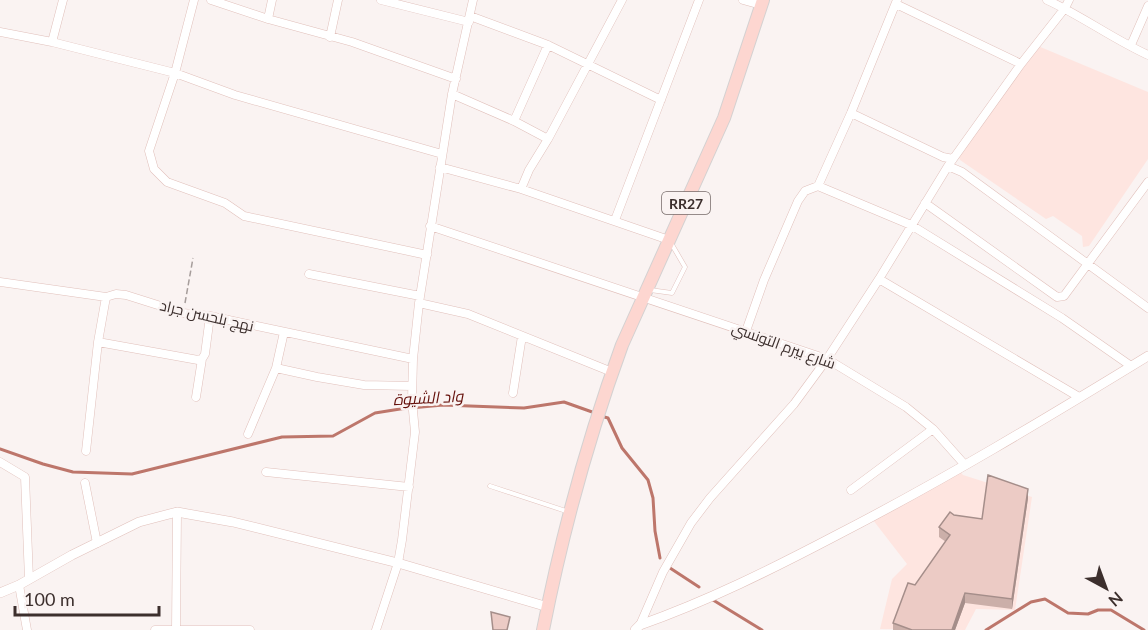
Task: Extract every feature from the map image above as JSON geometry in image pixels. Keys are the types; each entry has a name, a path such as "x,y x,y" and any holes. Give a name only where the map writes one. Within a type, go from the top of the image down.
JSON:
{"main road":[{"name":"RR27","path":"543,630 570,512 612,372 645,292 724,118 762,3"}],"street":[{"path":"52,42 63,0"},
{"path":"194,0 175,74 149,150 154,169 167,182 225,203 244,216 427,255"},
{"path":"211,0 268,19 352,42 456,79"},
{"path":"268,19 272,0"},
{"path":"330,37 338,0"},
{"path":"381,0 469,19 548,45 661,100"},
{"path":"376,630 398,563 415,432 412,400 413,359 420,299 452,94 473,0"},
{"path":"521,189 537,154 548,139 622,0"},
{"path":"615,220 699,0"},
{"path":"744,0 762,3"},
{"path":"1047,0 1067,4 1081,20 1148,55"},
{"path":"818,186 851,113 896,2 1021,64"},
{"path":"637,628 663,572 691,523 710,498 794,404 828,358 950,162 1067,4"},
{"path":"1131,45 1148,6"},
{"path":"0,32 52,42 175,74 235,95 442,154"},
{"path":"514,121 548,45"},
{"path":"452,94 514,121 548,139"},
{"path":"851,113 943,157 1147,306"},
{"path":"440,167 521,189 669,240"},
{"path":"925,203 1057,297 1064,296 1148,182"},
{"path":"746,331 764,280 798,201 805,191 818,186 911,225 1062,318 1131,366"},
{"name":"شارع بيرم التونسي","path":"430,226 645,292 746,331 828,358 906,407 933,429 965,465"},
{"path":"309,274 420,299 468,314 612,372"},
{"path":"879,279 1080,397"},
{"name":"نهج بلحسن جراد","path":"0,282 106,297 116,294 126,295 183,313 210,316 413,359"},
{"path":"86,451 98,342 106,297"},
{"path":"196,398 202,359 206,354 210,316"},
{"path":"248,434 276,368 284,332"},
{"path":"513,393 522,336"},
{"path":"98,342 202,359"},
{"path":"637,628 766,572 871,518 1004,444 1148,356"},
{"path":"276,368 317,378 364,385 412,386"},
{"path":"851,490 933,429"},
{"path":"0,462 25,477 29,579"},
{"path":"266,472 409,487"},
{"path":"85,483 97,543"},
{"path":"176,630 177,512"},
{"path":"0,593 139,522 177,512 233,522 398,563 548,608"},
{"path":"19,585 27,630"},
{"path":"155,630 250,630"}],"lane":[{"path":"645,292 672,293 685,267 669,240"},
{"path":"490,486 570,512"}],"path":[{"path":"183,313 194,258"}],"shaded area":[{"path":"1038,46 1148,92 1148,159 1089,246 1083,247 1082,236 1053,216 1046,219 960,160 958,154"},
{"path":"958,469 963,475 1032,497 1015,610 976,609 965,630 880,629 892,579 907,564 873,520"}],"building":[{"path":"988,475 1028,489 1012,599 965,593 952,630 912,630 893,623 908,583 915,585 950,535 939,527 950,512 954,515 982,519"},
{"path":"491,612 510,617 507,630 493,630"}],"waterway":[{"name":"واد الشيوة","path":"0,449 73,472 132,474 282,437 333,436 375,413 400,409 443,405 524,408 564,402 595,413"},
{"name":"واد الشيوة","path":"601,416 608,418 622,448 648,480 653,498 655,531 660,558"},
{"name":"واد الشيوة","path":"670,568 699,587"},
{"name":"واد الشيوة","path":"986,630 1031,602 1045,599 1068,613 1088,614 1098,610 1111,610 1144,630"},
{"name":"واد الشيوة","path":"713,600 762,630"}]}
